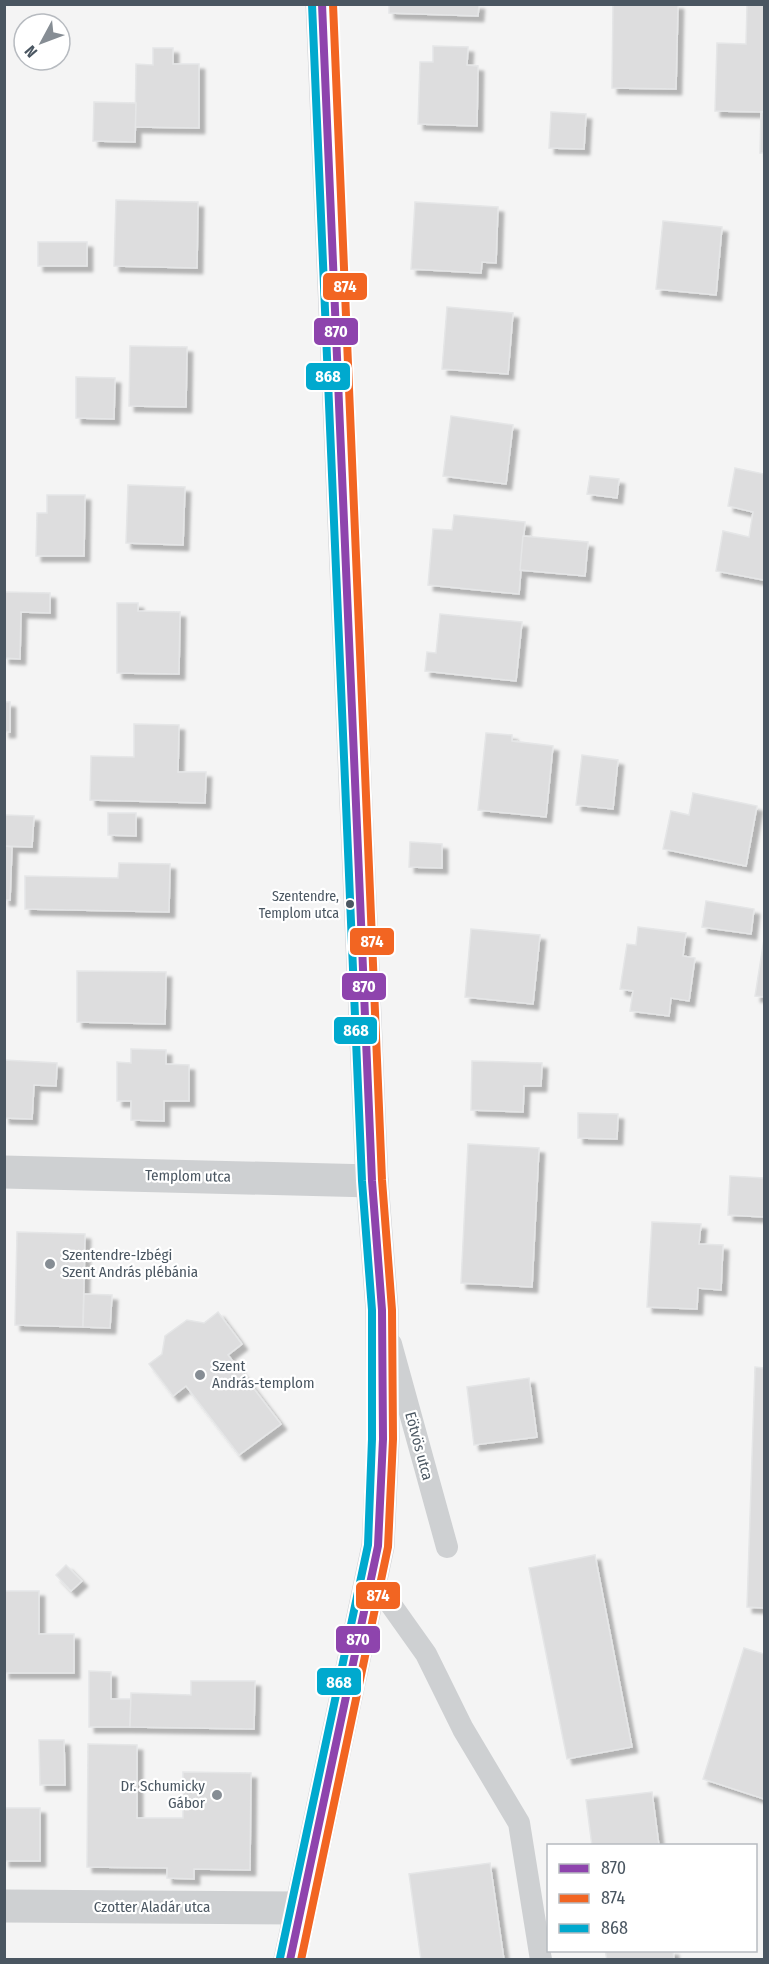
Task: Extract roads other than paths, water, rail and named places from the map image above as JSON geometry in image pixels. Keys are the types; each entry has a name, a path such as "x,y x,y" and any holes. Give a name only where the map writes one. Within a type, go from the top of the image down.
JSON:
{"main road":[{"path":"290,1959 299,1908 378,1546 382,1451 382,1310 372,1181 322,4"}],"street":[{"name":"Templom utca","path":"4,1172 372,1181"},
{"name":"Czotter Aladár utca","path":"4,1906 299,1908"}],"lane":[{"name":"Eötvös utca","path":"382,1310 447,1547"},
{"path":"372,1578 426,1654 463,1729 519,1823 542,1959"}],"place":[{"name":"Szentendre, Templom utca","path":"350,904"},
{"name":"Szentendre-Izbégi Szent András plébánia","path":"50,1264"},
{"name":"Szent András-templom","path":"200,1375"},
{"name":"Dr. Schumicky Gábor","path":"217,1795"}]}
